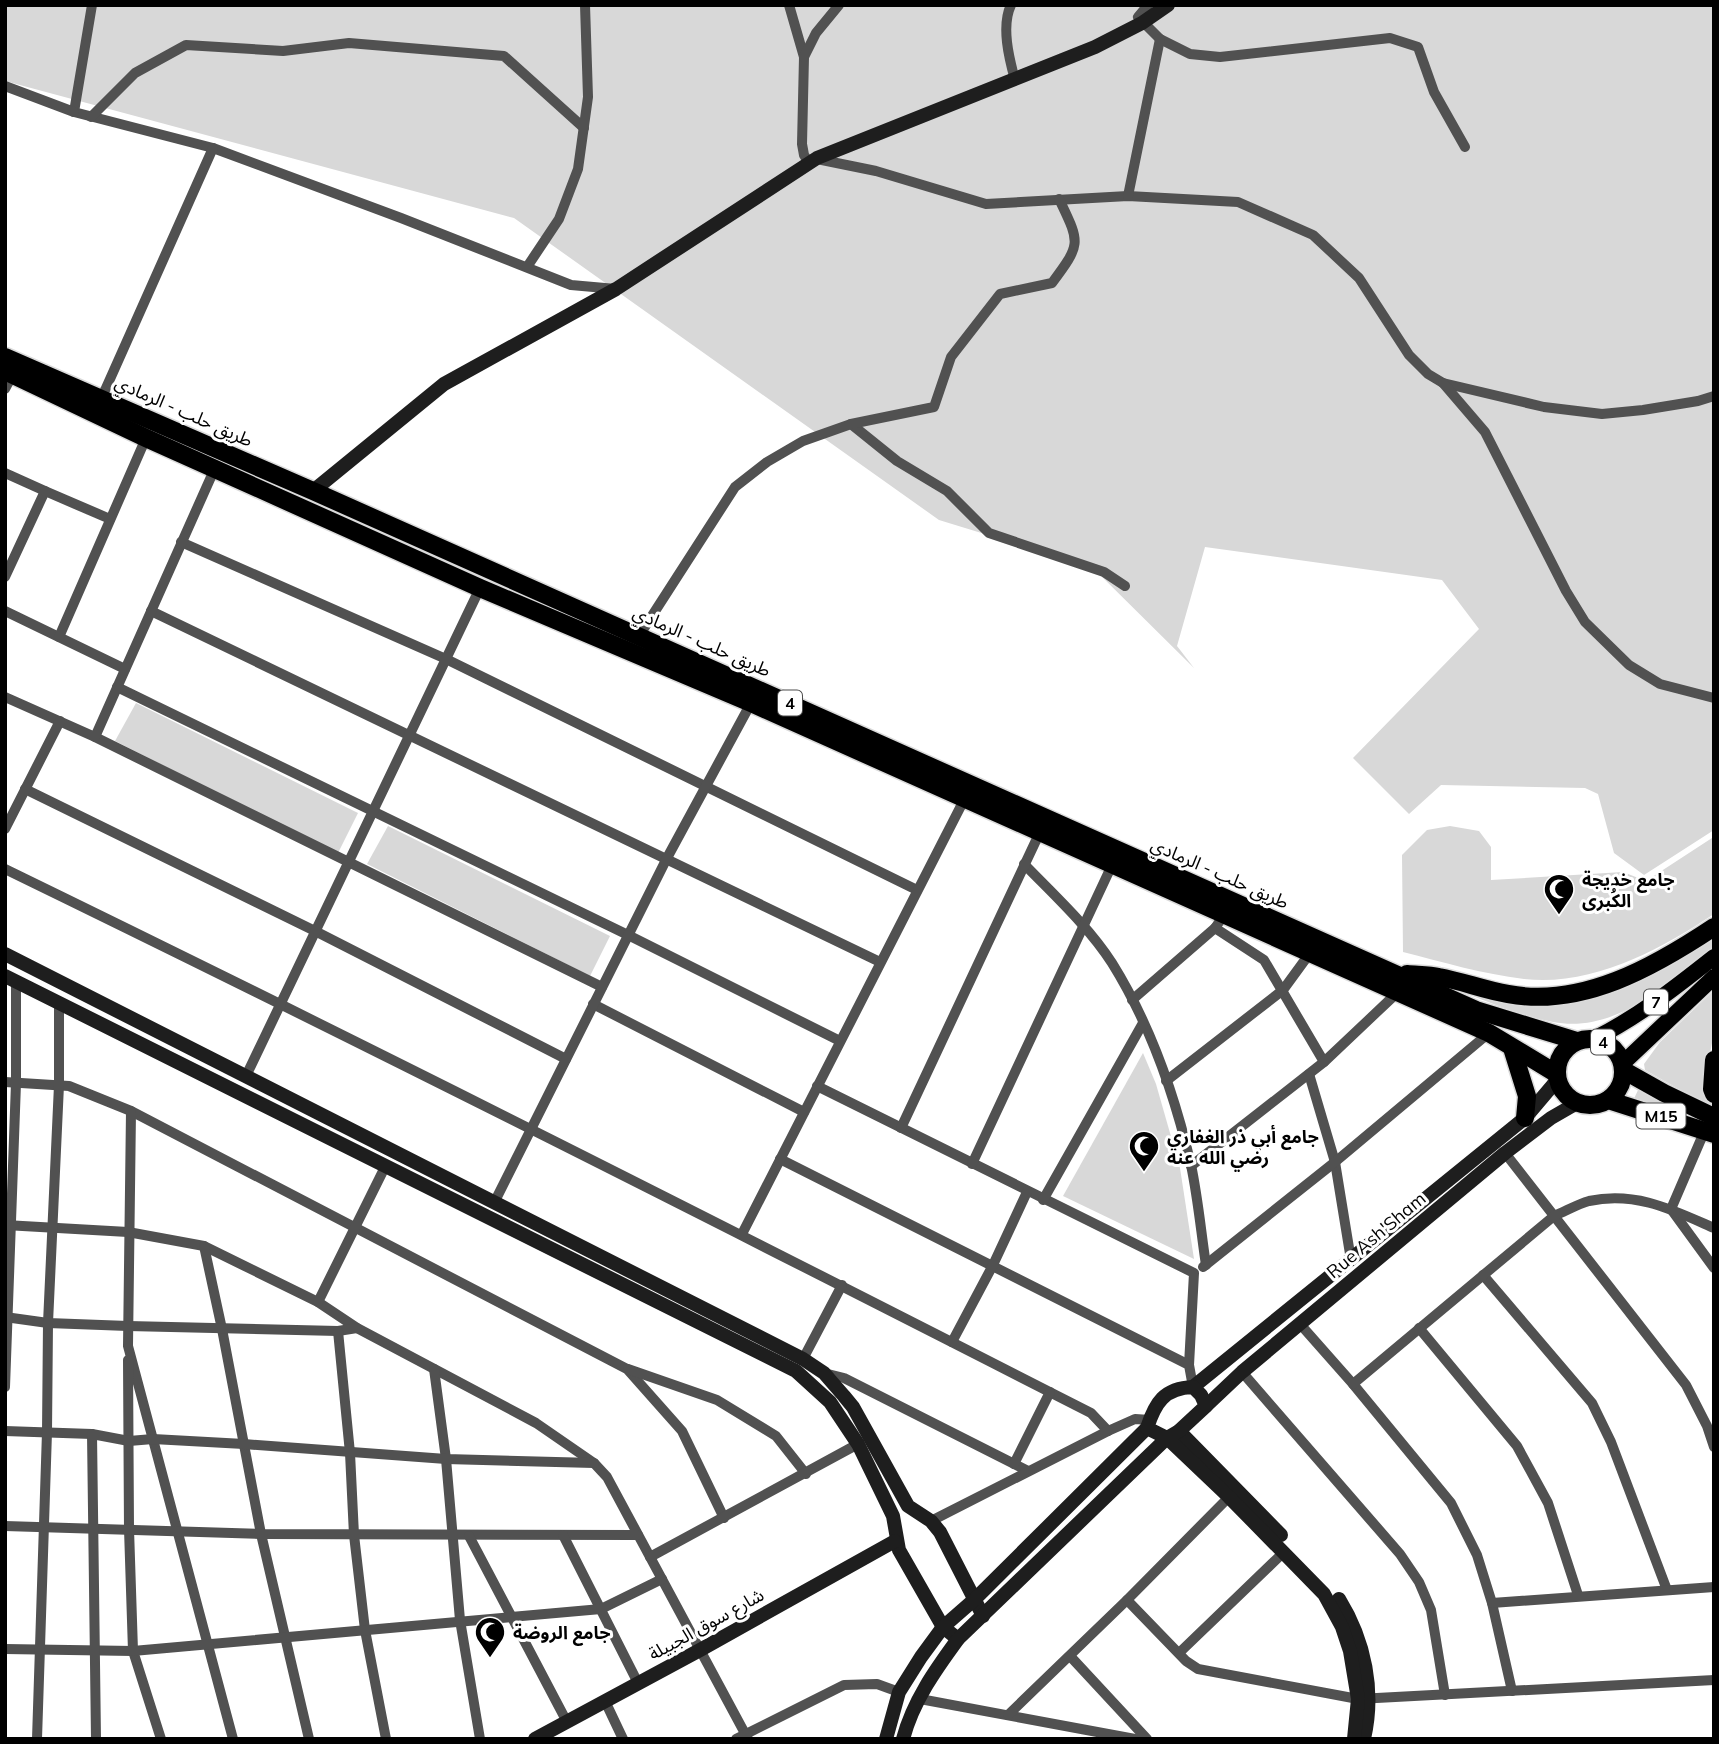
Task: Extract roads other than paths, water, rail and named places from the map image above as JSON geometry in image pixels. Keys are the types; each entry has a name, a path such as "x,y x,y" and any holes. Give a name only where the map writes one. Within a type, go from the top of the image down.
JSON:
{"highway":[{"name":"طريق حلب - الرمادي","path":"7,373 102,397 1476,1010 1586,1040"},
{"name":"طريق حلب - الرمادي","path":"7,373 480,588 751,703 1040,832 1112,865 1220,921 1310,953 1489,1033 1557,1077"},
{"path":"1392,972 1439,977 1509,995 1546,997 1593,989 1635,974 1676,953 1714,928"},
{"name":"4","path":"1577,1103 1561,1089 1557,1077 1562,1055 1586,1040 1612,1047 1623,1067 1622,1082 1617,1092 1608,1100"},
{"path":"1512,1048 1527,1096 1525,1118"},
{"path":"1714,1060 1714,1094"},
{"name":"M15","path":"1623,1067 1711,1127"},
{"path":"1577,1103 1587,1105 1608,1100"},
{"name":"M15","path":"1608,1100 1711,1127"}],"main road":[{"name":"7","path":"1586,1040 1621,1025 1714,957"},
{"name":"7","path":"1623,1067 1714,977"}],"street":[{"path":"74,112 92,5"},
{"path":"527,267 559,219 578,169 588,97 585,5"},
{"path":"789,5 804,57 802,144 804,155 813,161 876,171 986,204 1128,196 1238,202 1313,235 1359,278 1409,355 1428,374 1443,383 1544,407 1602,414 1665,407 1714,396"},
{"path":"804,57 816,33 839,5"},
{"path":"1011,5 1005,17 1011,64 1016,80"},
{"path":"1147,5 1138,17 1142,23 1160,39 1190,54 1220,57 1390,38 1418,47 1434,92 1465,148"},
{"path":"313,491 444,384 616,289 813,161 1095,47 1142,23 1168,5"},
{"path":"1128,196 1160,39"},
{"path":"91,117 135,73 186,45 283,51 349,43 504,56 584,128"},
{"path":"5,86 74,112 213,148 571,285 616,289"},
{"path":"102,397 213,148"},
{"path":"639,636 735,487 767,462 803,442 851,424 934,407 951,357 1000,294 1052,282 1074,253 1074,232 1059,199"},
{"path":"1443,383 1485,432 1566,592 1585,622 1629,665 1660,684 1714,698"},
{"path":"851,424 897,461 947,491 989,533 1104,572 1125,586"},
{"path":"59,637 146,438"},
{"path":"95,737 215,468"},
{"path":"5,473 110,520"},
{"path":"5,577 45,491"},
{"path":"181,542 446,660 917,890"},
{"path":"246,1076 480,588"},
{"path":"5,611 125,669"},
{"path":"151,611 880,962"},
{"path":"117,687 373,810 840,1041"},
{"path":"5,696 95,737 602,987"},
{"path":"494,1203 667,858 751,703"},
{"path":"5,829 60,721"},
{"path":"26,789 315,931 566,1059"},
{"path":"741,1234 965,799"},
{"path":"901,1128 1040,832"},
{"path":"1024,864 1085,926 1111,962 1143,1023 1166,1081 1191,1166 1206,1265"},
{"path":"972,1164 1112,865"},
{"path":"5,869 281,1003 741,1234 1091,1413 1108,1431"},
{"path":"1132,1000 1220,921 1264,960 1324,1062"},
{"path":"1166,1081 1283,990 1310,953"},
{"path":"5,954 803,1359 824,1373 853,1406 908,1506 940,1532 983,1616"},
{"path":"5,1387 11,979 796,1371 830,1402 858,1444 892,1516 895,1535 943,1627 958,1639"},
{"path":"1191,1166 1324,1062 1398,992"},
{"path":"37,1739 48,1322 59,1085 59,1003"},
{"path":"593,1004 804,1112"},
{"path":"1043,1200 1143,1023"},
{"path":"1194,1273 1335,1162 1489,1033"},
{"path":"1309,1074 1335,1162 1351,1260"},
{"name":"Rue Ash'Sham","path":"1148,1424 1155,1406 1160,1401 1174,1391 1193,1387 1525,1118 1557,1077"},
{"path":"11,1083 69,1086 131,1111 627,1369 717,1400 776,1436 806,1474"},
{"path":"817,1086 1194,1273"},
{"name":"Rue Ash'Sham","path":"1173,1435 1242,1372 1505,1153 1551,1118 1577,1103"},
{"path":"131,1111 128,1232 129,1529 134,1651 161,1739"},
{"path":"1671,1209 1711,1127"},
{"path":"1505,1153 1686,1385 1707,1426 1714,1447"},
{"path":"780,1159 1189,1365"},
{"path":"318,1302 385,1167"},
{"path":"952,1342 993,1265 1027,1192"},
{"path":"1353,1384 1555,1216 1588,1201 1628,1197 1671,1209 1714,1228"},
{"path":"1671,1209 1714,1268"},
{"path":"8,1225 128,1232 204,1245 318,1302 357,1328 536,1423 594,1463 607,1477 662,1578 743,1737 844,1685 877,1684 899,1692"},
{"path":"204,1245 261,1534 309,1739"},
{"path":"1194,1273 1189,1365 1193,1387 1206,1406"},
{"path":"1483,1275 1592,1403 1611,1442 1667,1590"},
{"path":"803,1359 842,1286"},
{"path":"7,1317 48,1322 222,1329 338,1331 357,1328"},
{"path":"1300,1324 1451,1503 1476,1555 1492,1603 1512,1691"},
{"path":"1419,1328 1517,1446 1548,1503 1578,1595"},
{"path":"338,1331 350,1452 354,1535 365,1630 386,1739"},
{"path":"128,1346 233,1739"},
{"path":"435,1369 460,1620 480,1739"},
{"path":"627,1369 682,1431 724,1518"},
{"path":"1242,1372 1400,1554 1419,1582 1431,1610 1445,1695"},
{"path":"824,1373 844,1378 1028,1471"},
{"path":"1014,1464 1050,1392"},
{"path":"925,1518 1135,1419 1173,1435 1333,1590 1354,1629 1365,1665 1364,1739"},
{"path":"886,1739 899,1692 920,1657 943,1627 975,1599 1148,1424"},
{"path":"5,1431 92,1434 129,1441 244,1444 446,1459 594,1463"},
{"path":"92,1434 96,1739"},
{"path":"1173,1435 1229,1497 1316,1584 1337,1615 1364,1699 1354,1739"},
{"path":"903,1739 931,1676 958,1639 1173,1435"},
{"path":"650,1557 858,1444"},
{"path":"1008,1715 1229,1497"},
{"name":"شارع سوق الجبيلة","path":"535,1739 699,1650 925,1518"},
{"path":"5,1526 261,1534 638,1535"},
{"path":"563,1535 638,1684"},
{"path":"469,1536 567,1721"},
{"path":"1179,1653 1284,1552"},
{"path":"5,1649 134,1651 510,1615 601,1609 662,1578"},
{"path":"1492,1603 1714,1587"},
{"path":"1127,1600 1192,1665 1205,1671 1364,1699 1714,1680"},
{"path":"1070,1656 1147,1739"},
{"path":"920,1699 1135,1739"},
{"path":"606,1701 623,1739"}],"place":[{"name":"جامع خديجة الكُبرى","path":"1559,916"},
{"name":"جامع أبي ذر الغفاري رضي الله عنه","path":"1144,1173"},
{"name":"جامع الروضة","path":"490,1659"}]}
